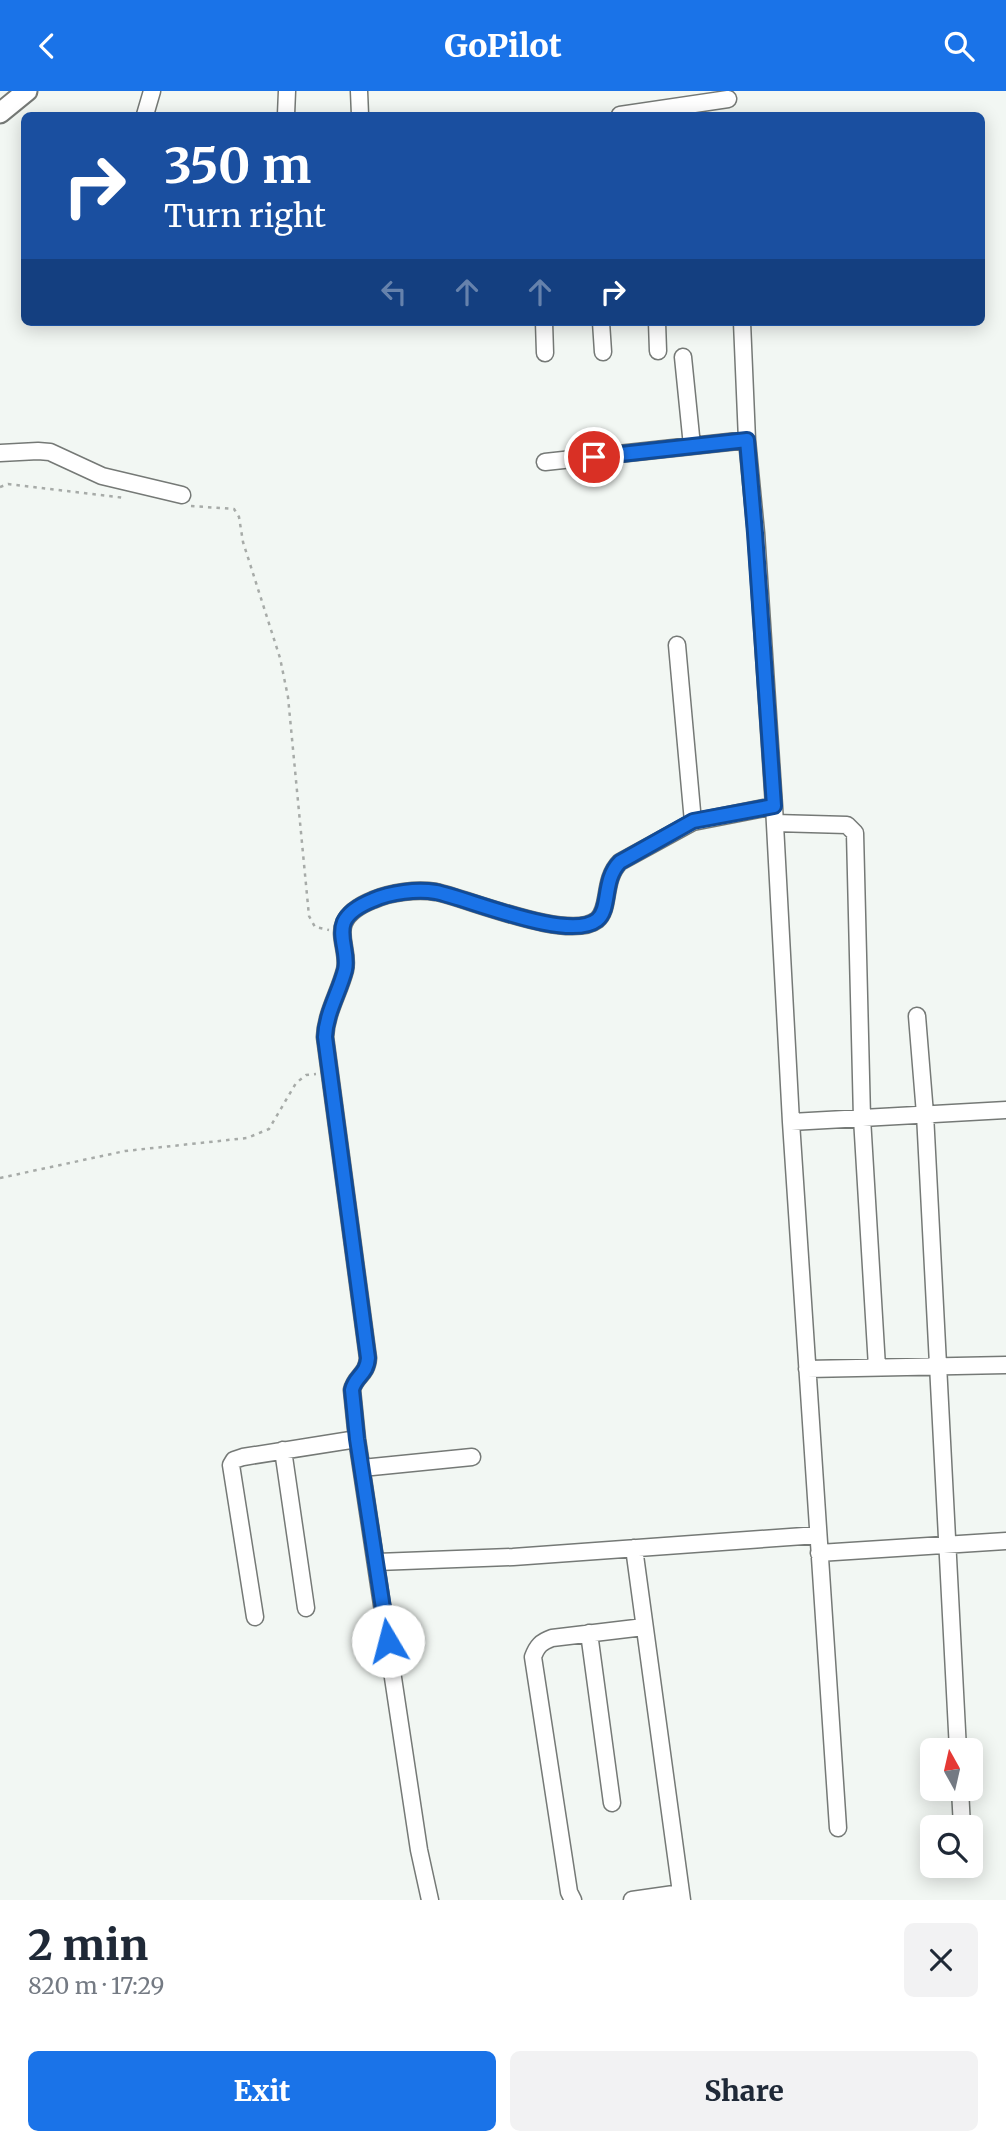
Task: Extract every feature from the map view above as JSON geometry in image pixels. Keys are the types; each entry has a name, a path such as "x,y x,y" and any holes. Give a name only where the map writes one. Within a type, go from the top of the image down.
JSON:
{"street":[{"path":"0,113 27,91"},
{"path":"146,112 152,91"},
{"path":"286,112 287,91"},
{"path":"359,91 360,112"},
{"path":"636,112 728,95"},
{"path":"544,326 545,353"},
{"path":"601,326 603,352"},
{"path":"657,326 658,351"},
{"path":"742,326 747,440 757,547 774,806 791,1122 838,1828"},
{"path":"684,357 692,446"},
{"path":"545,462 747,440"},
{"path":"0,453 50,453 102,476 186,501"},
{"path":"677,645 693,821"},
{"path":"430,1900 419,1850 357,1439 352,1390 354,1383 367,1369 368,1358 325,1030 345,969 342,932 347,917 362,905 379,898 425,891 537,922 565,926 590,923 598,919 604,911 608,878 611,870 620,862 693,821 774,806"},
{"path":"775,823 847,825 855,833 862,1118 877,1367"},
{"path":"918,1016 957,1738"},
{"path":"791,1122 1006,1110"},
{"path":"807,1369 1006,1365"},
{"path":"255,1617 231,1465 234,1460 243,1457 357,1439"},
{"path":"283,1450 306,1608"},
{"path":"362,1468 472,1457"},
{"path":"377,1562 513,1557 818,1535"},
{"path":"819,1553 1006,1541"},
{"path":"632,1900 682,1896 634,1548"},
{"path":"573,1900 569,1892 533,1657 542,1641 552,1638 644,1627"},
{"path":"589,1633 612,1803"}],"path":[{"path":"0,487 8,484 126,498"},
{"path":"186,501 234,509 239,517 243,542 280,658 288,697 309,916 314,927 342,932"},
{"path":"0,1178 125,1151 247,1137 269,1129 296,1083 306,1075 330,1072"}],"route":[{"path":"388,1641 357,1439 352,1390 354,1383 367,1369 368,1358 325,1037 330,1011 345,969 343,924 347,917 362,905 379,898 425,891 537,922 565,926 590,923 598,919 604,911 608,878 611,870 620,862 693,821 774,806 747,440 594,457"}]}
